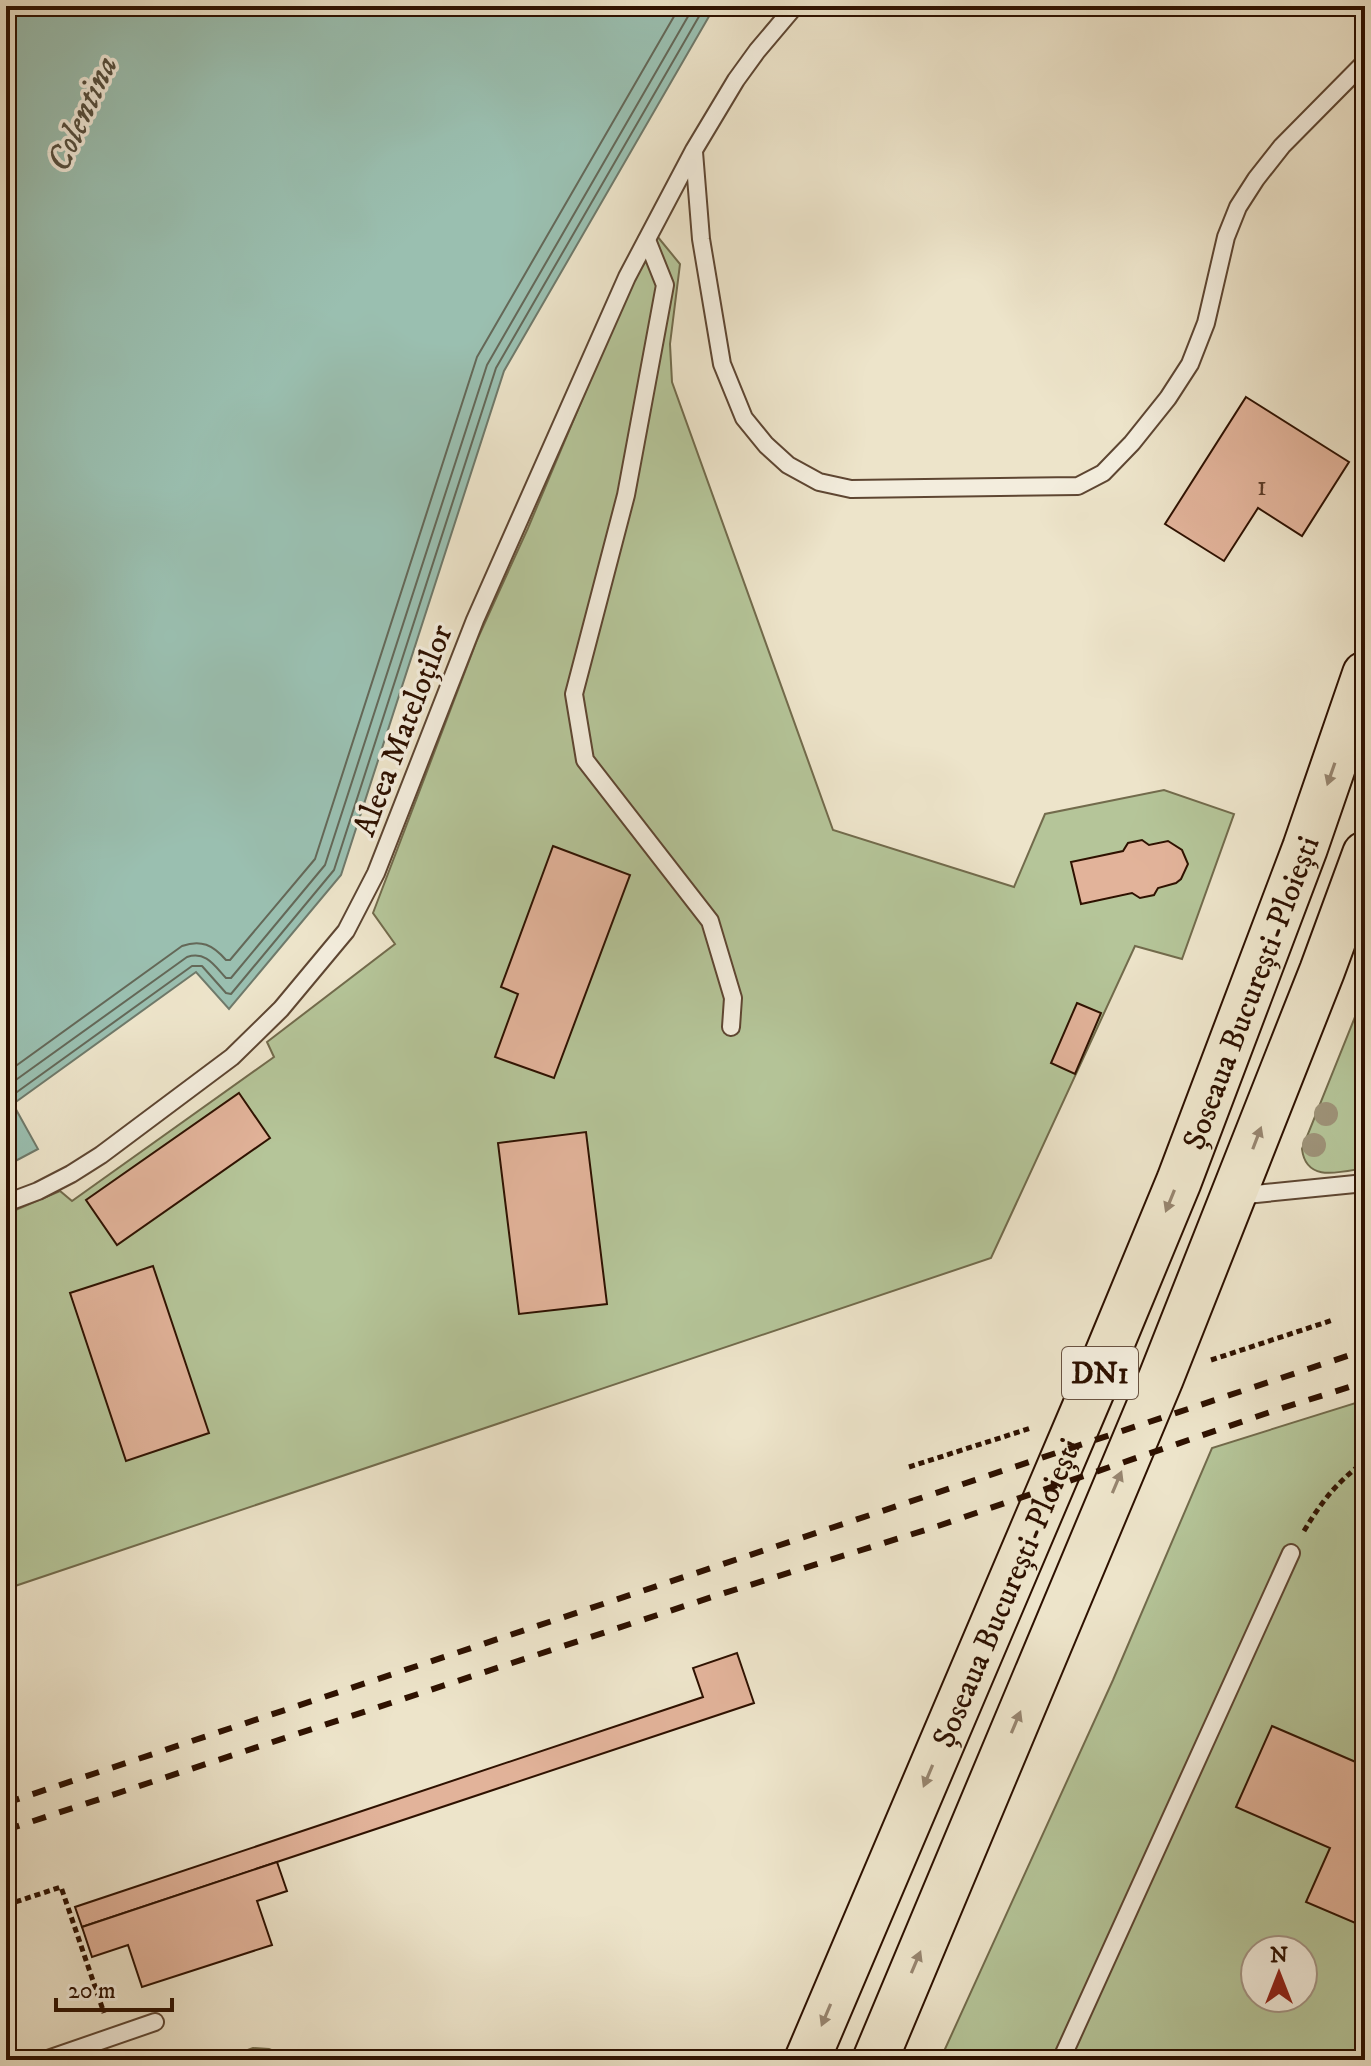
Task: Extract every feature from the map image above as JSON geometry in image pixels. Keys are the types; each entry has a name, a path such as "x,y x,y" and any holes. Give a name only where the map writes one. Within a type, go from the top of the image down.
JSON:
{"main road":[{"name":"Șoseaua București-Ploiești","path":"807,2060 1179,1181 1305,848 1365,674"},
{"name":"Șoseaua București-Ploiești","path":"875,2060 1161,1378 1365,854"}],"lane":[{"name":"Aleea Mateloților","path":"6,1203 38,1191 91,1162 232,1057 281,1009 346,931 376,873 475,620 627,277 694,150 736,80 795,6"},
{"path":"694,150 701,239 722,364 744,418 788,465 819,482 851,489 1078,486 1103,473 1168,398 1190,364 1206,323 1226,237 1238,207 1282,146 1365,62"},
{"path":"647,240 665,285 626,495 574,694 585,760 710,921 733,998 731,1027"},
{"path":"1234,1196 1365,1183"},
{"path":"1061,2060 1291,1553"},
{"path":"45,2060 155,2022"}],"path":[{"path":"1161,1378 1333,1320"},
{"path":"909,1467 1034,1427"},
{"path":"1291,1553 1316,1511 1341,1479 1365,1461"},
{"path":"6,1905 61,1887 112,2036"}],"shaded area":[{"path":"657,236 680,264 670,344 672,382 833,830 1014,887 1045,814 1164,790 1234,814 1182,959 1135,946 991,1258 6,1589 6,1214 60,1191 72,1201 274,1057 267,1042 395,944 373,913 477,640 633,279 652,253"},
{"path":"1365,992 1365,1168 1335,1173 1317,1171 1305,1160 1302,1149"},
{"path":"1365,1400 1365,2060 940,2060 1113,1680 1212,1448"},
{"path":"253,2048 269,2049 284,2055 286,2060 220,2060"}],"water":[{"name":"Colentina","path":"6,6 715,6 504,371 341,875 229,1009 196,972 13,1104 38,1149 6,1166"}],"building":[{"path":"1246,397 1349,462 1302,536 1258,508 1224,561 1165,524"},
{"path":"1142,840 1149,845 1168,841 1182,850 1188,864 1181,879 1158,888 1154,895 1140,898 1132,893 1081,904 1071,862 1123,851 1128,843"},
{"path":"553,846 630,875 554,1078 495,1057 518,994 501,987"},
{"path":"1077,1003 1101,1013 1075,1074 1051,1063"},
{"path":"239,1093 270,1138 117,1245 86,1200"},
{"path":"586,1132 607,1304 519,1314 498,1143"},
{"path":"153,1266 209,1433 126,1461 70,1293"},
{"path":"737,1653 754,1703 82,1927 75,1907 703,1697 693,1668"},
{"path":"1272,1726 1365,1766 1365,1914 1360,1925 1306,1902 1330,1848 1236,1807"},
{"path":"277,1862 287,1891 257,1901 272,1945 142,1987 128,1945 92,1957 82,1927"}],"railway":[{"path":"6,1803 1365,1350"},
{"path":"6,1830 715,1596 938,1526 1365,1382"}]}
